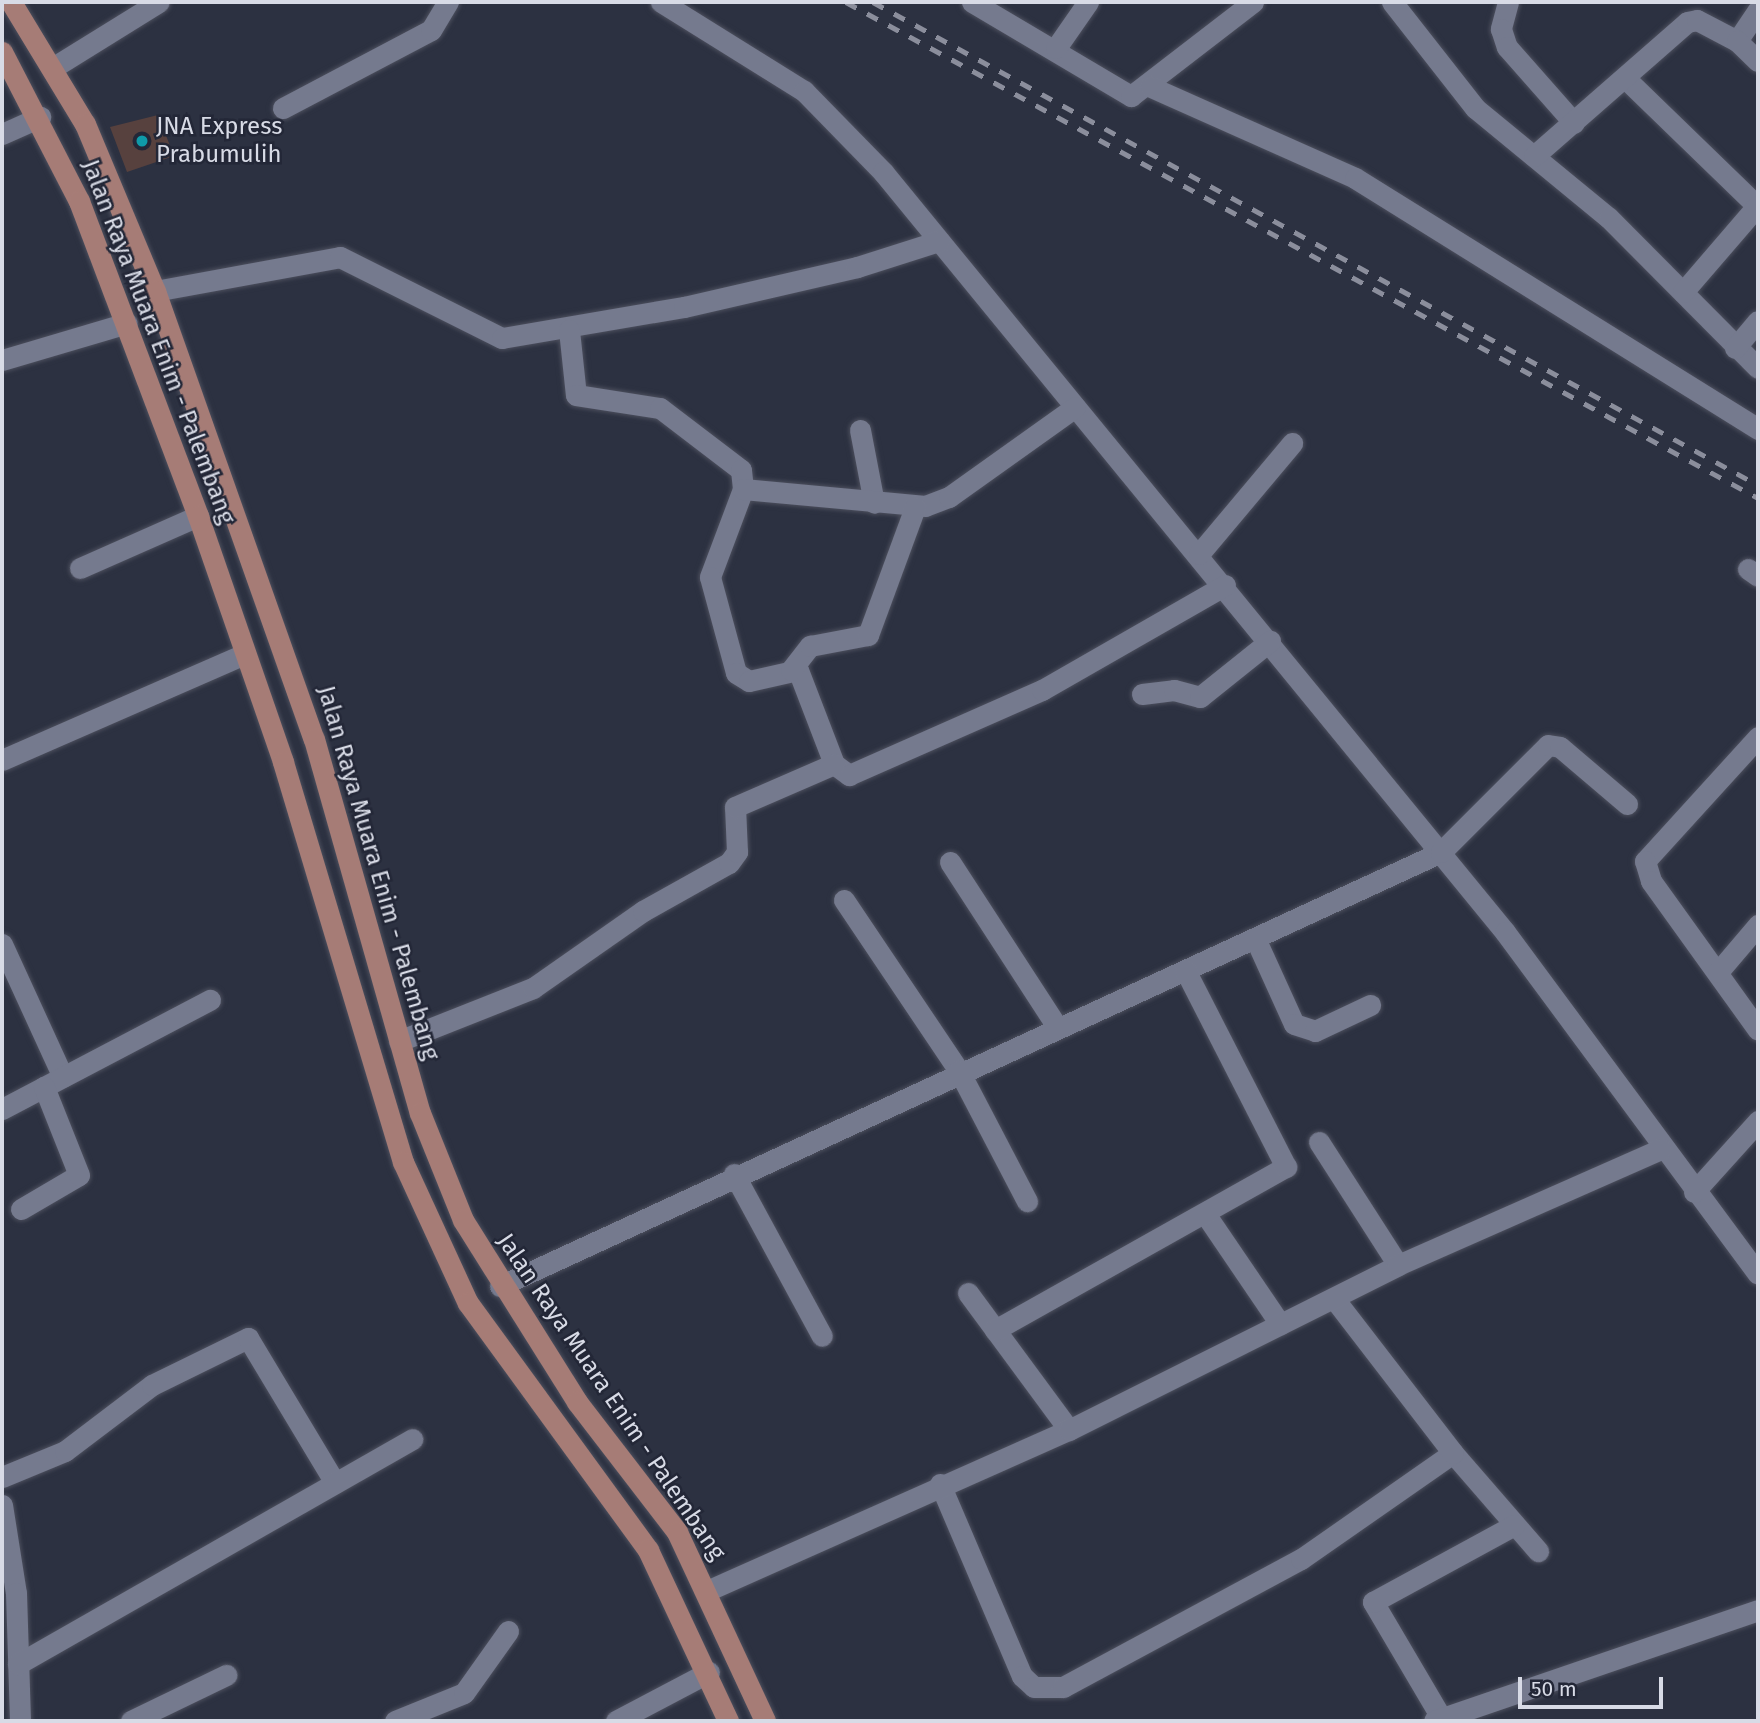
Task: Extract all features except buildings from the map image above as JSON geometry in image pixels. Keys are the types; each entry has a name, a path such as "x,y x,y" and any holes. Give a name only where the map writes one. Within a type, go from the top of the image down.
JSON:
{"main road":[{"name":"Jalan Raya Muara Enim - Palembang","path":"11,2 54,67 115,188 155,292 314,739 399,1041 435,1154 500,1286 577,1402 669,1522 709,1590 765,1721"},
{"name":"Jalan Raya Muara Enim - Palembang","path":"2,52 40,117 127,323 198,516 284,762 372,1073 436,1237 476,1314 648,1550 709,1672 728,1721"},
{"path":"153,397 187,380"},
{"path":"169,441 204,427"}],"street":[{"path":"54,67 159,2"},
{"path":"283,108 431,30 448,2"},
{"path":"661,2 831,114 1225,585 1441,852 1661,1149 1758,1274"},
{"path":"972,2 1056,48 1120,93 1131,96 1151,87 1253,2"},
{"path":"1056,48 1088,2"},
{"path":"1392,2 1464,96 1683,292 1735,348 1758,368"},
{"path":"1508,2 1501,29 1507,47 1574,123"},
{"path":"1737,41 1758,10"},
{"path":"1534,156 1626,79 1687,22 1697,20 1737,41 1758,61"},
{"path":"1626,79 1758,207 1683,292"},
{"path":"1151,87 1355,178 1758,429"},
{"path":"2,134 40,117"},
{"path":"155,292 340,257 489,336 569,331 857,267 939,241"},
{"path":"1735,348 1758,321"},
{"path":"2,360 127,323"},
{"path":"569,331 576,395 670,414 741,470 743,489 712,565 711,588 741,680 791,670 804,676 834,764"},
{"path":"743,489 915,507 949,497 1075,407"},
{"path":"860,430 874,503"},
{"path":"1199,554 1292,443"},
{"path":"791,670 810,646 868,635 915,507"},
{"path":"80,568 198,516"},
{"path":"399,1041 533,988 643,911 729,863 737,852 735,807 834,764 858,774 1042,690 1225,585"},
{"path":"1142,694 1174,690 1200,697 1270,641"},
{"path":"2,760 245,654"},
{"path":"1758,737 1645,861 1651,881 1758,1030"},
{"path":"500,1286 734,1174 1441,852 1548,745 1560,747 1627,804"},
{"path":"950,862 1058,1028"},
{"path":"844,900 959,1071 1027,1201"},
{"path":"1718,972 1758,925"},
{"path":"1255,938 1294,1024 1315,1031 1370,1005"},
{"path":"2,944 53,1082 79,1175 21,1209"},
{"path":"995,1330 1206,1215 1286,1163 1185,970"},
{"path":"2,1109 210,1000"},
{"path":"1694,1192 1758,1121"},
{"path":"1319,1142 1398,1265"},
{"path":"709,1590 940,1484 1069,1430 1280,1324 1335,1300 1398,1265 1661,1149"},
{"path":"734,1174 822,1336"},
{"path":"1206,1215 1280,1324"},
{"path":"968,1293 1069,1430"},
{"path":"1335,1300 1453,1453 1538,1551"},
{"path":"2,1478 65,1451 152,1385 248,1338 335,1483"},
{"path":"18,1664 412,1439"},
{"path":"940,1484 1022,1676 1048,1690 1290,1566 1453,1453"},
{"path":"2,1505 18,1664 20,1721"},
{"path":"1514,1525 1373,1602 1438,1720 1758,1610"},
{"path":"395,1721 464,1693 508,1631"},
{"path":"616,1721 709,1672"},
{"path":"131,1721 226,1675"}],"railway":[{"path":"846,2 1758,498"},
{"path":"873,2 1758,485"}],"place":[{"name":"JNA Express Prabumulih","path":"142,141"}]}
